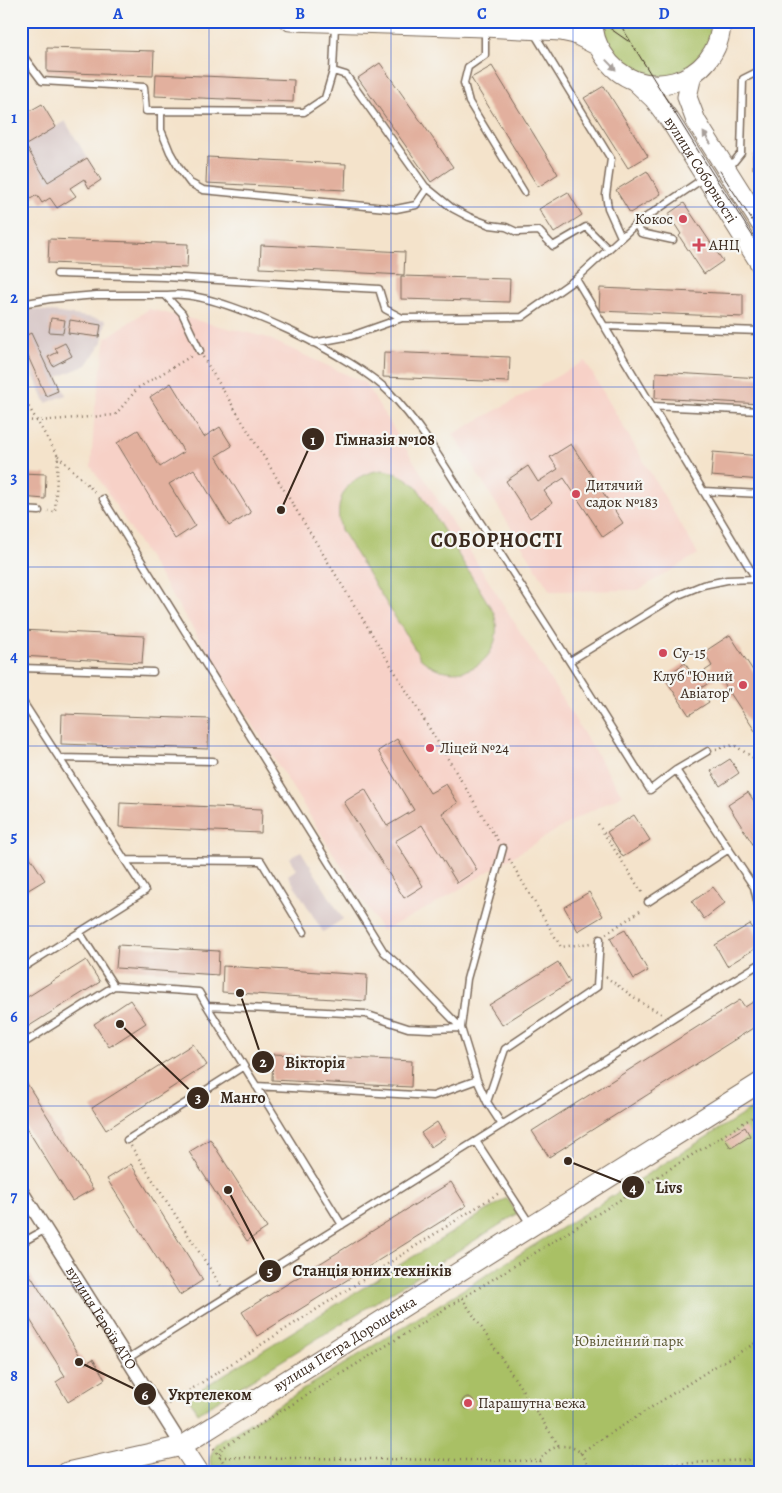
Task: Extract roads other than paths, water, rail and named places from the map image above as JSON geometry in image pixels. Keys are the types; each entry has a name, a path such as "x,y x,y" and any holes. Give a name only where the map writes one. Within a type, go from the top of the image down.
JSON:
{"main road":[{"path":"290,21 561,31 575,34 598,46"},
{"path":"593,21 598,46 607,61 620,73 635,81 657,85 669,84 692,74 701,67 715,49 719,38 721,21"},
{"name":"вулиця Соборності","path":"692,74 687,97 696,121 761,224"},
{"name":"вулиця Соборності","path":"635,81 654,99 671,122 761,265"},
{"name":"вулиця Петра Дорошенка","path":"66,1472 182,1446 761,1082"},
{"name":"вулиця Героїв АТО","path":"182,1446 199,1472"}],"street":[{"name":"вулиця Героїв АТО","path":"21,1190 182,1446"}],"lane":[{"path":"21,53 42,81 144,88 146,111 304,112 325,98 333,71 336,23"},
{"path":"484,27 485,55 468,67 464,83 469,102 524,192"},
{"path":"532,30 611,159 606,195 608,208 620,237"},
{"path":"726,171 742,153 743,79 761,70"},
{"path":"333,71 346,75 426,187 452,208 490,225 506,227 517,232 539,231 553,246 586,227 608,248"},
{"path":"161,111 161,130 170,152 190,183 203,190 396,209 416,205 427,189 426,187"},
{"path":"313,343 351,336 402,318 522,317 576,279 636,224 706,177"},
{"path":"636,224 641,233 673,240"},
{"path":"57,274 165,277 379,289 385,309 402,318"},
{"path":"576,279 761,586"},
{"path":"21,304 50,299 97,295 184,295 213,301 257,316 358,367 389,392 426,438 570,661 650,790 676,770 708,751"},
{"path":"165,295 182,313 200,351"},
{"path":"604,326 761,331"},
{"path":"652,406 761,412"},
{"path":"703,491 761,494"},
{"path":"103,499 384,952 413,978 461,1028"},
{"path":"21,510 39,511"},
{"path":"570,661 676,596 703,584 727,580 758,579"},
{"path":"21,668 153,672"},
{"path":"21,699 145,891 21,969"},
{"path":"59,758 213,761"},
{"path":"676,770 754,887 758,897 761,918"},
{"path":"502,848 467,979 461,1028 477,1080 487,1102 502,1125"},
{"path":"648,902 729,849"},
{"path":"125,860 261,861 304,932"},
{"path":"80,933 114,986"},
{"path":"487,1102 505,1048 597,987 600,938"},
{"path":"127,1359 761,963"},
{"path":"21,1045 114,986 199,992 342,1225"},
{"path":"207,1006 365,1014 408,1028 461,1028"},
{"path":"127,1140 244,1066"},
{"path":"256,1086 433,1096 477,1080"},
{"path":"476,1141 531,1226"},
{"path":"21,1243 47,1229"}],"tram line":[{"path":"596,21 628,41"},
{"path":"618,21 761,249"},
{"path":"720,171 761,234"}],"place":[{"name":"Кокос","path":"683,219"},
{"name":"АНЦ","path":"699,245"},
{"name":"Дитячий садок №183","path":"576,494"},
{"name":"Гімназія №108","path":"281,510"},
{"name":"Су-15","path":"663,653"},
{"name":"Клуб \"Юний Авіатор\"","path":"743,685"},
{"name":"Ліцей №24","path":"430,748"},
{"name":"Вікторія","path":"240,993"},
{"name":"Манго","path":"120,1024"},
{"name":"Livs","path":"568,1161"},
{"name":"Станція юних техніків","path":"228,1190"},
{"name":"Укртелеком","path":"79,1362"},
{"name":"Парашутна вежа","path":"468,1403"}],"district":[{"name":"СОБОРНОСТІ","path":"497,540"}],"park label":[{"name":"Ювілейний парк","path":"629,1341"}]}
